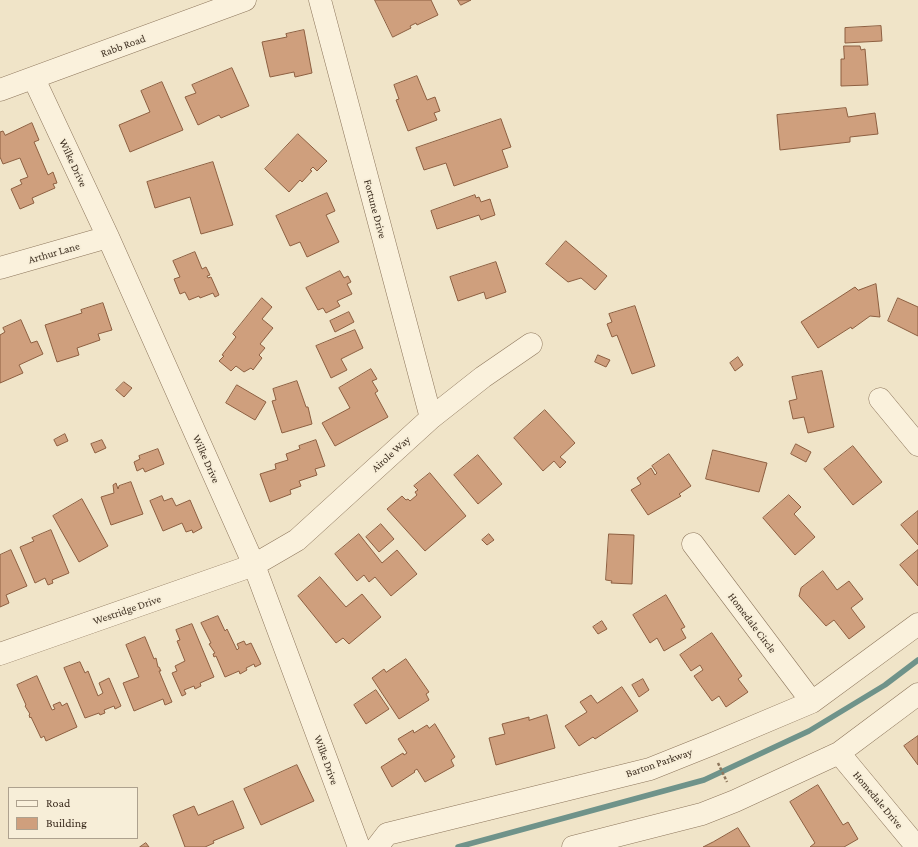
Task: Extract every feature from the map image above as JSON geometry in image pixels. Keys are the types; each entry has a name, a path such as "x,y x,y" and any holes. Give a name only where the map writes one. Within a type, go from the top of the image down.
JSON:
{"street":[{"name":"Rabb Road","path":"0,90 34,79 245,0"},
{"name":"Fortune Drive","path":"320,0 431,418"},
{"name":"Wilke Drive","path":"34,79 108,237 254,565 359,847"},
{"name":"Arthur Lane","path":"0,268 108,237"},
{"name":"Airole Way","path":"254,565 297,540 431,418 483,377 531,344"},
{"path":"880,399 918,445"},
{"name":"Homedale Circle","path":"693,544 812,702"},
{"name":"Westridge Drive","path":"0,654 254,565"},
{"name":"Barton Parkway","path":"377,847 387,834 650,769 812,702 918,624"},
{"path":"573,847 606,843 702,814 735,801 839,753 918,694"},
{"name":"Homedale Drive","path":"839,753 917,847"}],"path":[{"path":"717,760 729,786"}],"building":[{"path":"375,0 431,0 438,15 417,25 416,23 410,26 411,28 393,37"},
{"path":"458,0 471,0 461,5"},
{"path":"881,26 882,41 845,43 845,28"},
{"path":"304,30 312,73 295,77 294,72 270,77 262,42 287,37 286,34"},
{"path":"844,46 860,46 861,50 865,49 868,85 841,86 841,59 844,59"},
{"path":"232,68 249,106 221,118 219,115 198,125 185,97 196,93 192,85"},
{"path":"417,76 427,100 435,97 440,111 434,113 437,120 408,131 396,100 399,99 394,85"},
{"path":"162,82 183,130 130,152 119,125 150,112 141,91"},
{"path":"846,108 848,117 875,113 878,134 850,137 850,142 780,150 777,115"},
{"path":"501,119 511,147 502,150 508,167 454,186 446,163 424,170 416,148"},
{"path":"32,123 39,140 34,142 48,175 53,172 57,183 53,184 55,188 32,198 34,203 20,209 11,189 22,184 20,180 28,177 20,158 3,164 0,157 0,132 3,131 5,135"},
{"path":"298,134 327,161 317,171 313,167 310,170 312,171 302,182 300,180 289,192 265,169"},
{"path":"213,162 233,225 201,234 190,197 155,208 147,182"},
{"path":"327,193 335,211 326,215 339,242 307,257 300,242 290,246 276,216"},
{"path":"475,195 476,198 479,197 481,202 490,199 495,215 481,220 479,215 437,229 431,211"},
{"path":"566,241 607,276 595,290 581,278 568,282 546,264"},
{"path":"195,252 202,269 206,267 210,275 207,276 208,278 211,277 219,295 215,297 213,293 189,300 185,292 180,294 174,279 180,277 173,261"},
{"path":"496,262 506,292 486,299 484,292 458,301 450,277"},
{"path":"340,271 344,278 348,276 351,282 347,284 352,294 337,301 340,306 326,313 323,308 318,310 306,288"},
{"path":"876,284 880,317 870,316 852,329 851,327 818,348 801,322 855,287 858,290"},
{"path":"262,298 272,307 262,319 273,328 260,344 265,348 259,355 262,358 253,370 251,368 244,372 236,366 231,371 219,361 236,337 233,334"},
{"path":"898,298 918,307 918,336 888,321"},
{"path":"103,303 112,330 98,334 100,340 77,348 79,355 57,362 45,325 82,313 81,310"},
{"path":"635,306 655,366 632,374 617,335 612,337 607,324 612,322 609,314"},
{"path":"349,312 354,322 335,332 330,321"},
{"path":"21,320 31,343 37,341 43,354 19,365 23,373 0,383 0,335 5,332 3,328"},
{"path":"355,330 363,348 341,359 347,370 331,378 316,346"},
{"path":"598,355 610,360 606,367 595,362"},
{"path":"738,357 743,365 735,371 730,363"},
{"path":"371,369 377,379 372,381 378,391 375,393 388,417 335,446 322,423 350,408 339,388"},
{"path":"822,371 834,427 808,433 804,417 793,419 789,401 797,399 792,377"},
{"path":"297,381 306,407 308,407 312,424 282,433 272,401 276,400 273,389"},
{"path":"124,382 132,388 124,397 116,390"},
{"path":"237,385 266,402 255,420 226,403"},
{"path":"545,410 575,443 560,457 566,462 560,468 554,461 543,471 514,438"},
{"path":"65,434 68,441 57,446 54,440"},
{"path":"102,440 106,448 95,453 91,444"},
{"path":"316,440 325,466 315,469 317,475 299,481 301,486 290,490 291,494 270,502 260,474 276,469 275,464 288,460 286,454 300,449 299,446"},
{"path":"796,444 811,452 806,462 791,454"},
{"path":"853,446 882,482 853,505 824,469"},
{"path":"158,449 164,464 145,472 143,468 137,471 134,462 140,459 139,456"},
{"path":"713,450 767,463 759,492 706,479"},
{"path":"669,454 691,486 679,494 681,496 648,515 631,490 641,484 637,478 651,468 655,475 657,473 652,466"},
{"path":"478,455 502,484 478,504 454,475"},
{"path":"430,473 466,516 425,551 387,509 402,496 406,500 408,499 410,501 417,495 415,492 418,490 414,486"},
{"path":"131,482 143,514 111,525 101,497 114,493 113,485 116,483 118,489 119,486"},
{"path":"789,495 801,507 794,514 815,537 795,555 763,518"},
{"path":"162,496 164,501 172,498 176,506 190,500 202,528 193,533 192,530 186,532 182,523 163,531 150,501"},
{"path":"82,499 108,546 79,562 53,516"},
{"path":"918,511 918,545 901,525"},
{"path":"381,524 394,539 379,552 366,537"},
{"path":"51,530 69,573 52,580 53,583 48,585 45,578 35,583 20,547 34,541 32,538"},
{"path":"359,534 382,563 397,550 417,574 391,596 375,577 369,582 364,575 357,581 335,554"},
{"path":"489,534 494,540 487,545 482,540"},
{"path":"609,534 634,535 632,584 611,583 612,581 606,580"},
{"path":"11,550 27,586 6,595 9,603 0,607 0,555"},
{"path":"918,550 918,586 900,565"},
{"path":"823,571 837,590 849,581 863,599 851,608 865,627 849,639 834,620 826,626 799,596 801,588"},
{"path":"320,577 346,607 362,594 381,617 349,644 343,638 336,643 298,596"},
{"path":"666,595 685,627 681,629 686,638 664,651 657,638 650,643 633,615"},
{"path":"218,616 225,631 227,629 237,650 239,648 237,644 244,641 246,645 251,643 261,664 255,667 254,664 246,668 247,670 240,674 239,671 225,677 216,656 214,657 213,654 215,653 209,644 211,643 201,623"},
{"path":"602,621 607,629 598,634 593,627"},
{"path":"192,624 214,677 200,683 201,686 195,689 194,686 184,690 186,694 182,696 172,673 177,671 175,666 185,661 177,641 180,640 176,630"},
{"path":"712,633 742,676 738,679 748,692 726,707 719,696 712,701 694,676 703,670 700,665 691,671 680,655"},
{"path":"145,637 154,659 156,658 158,667 161,671 159,671 172,702 165,705 163,699 134,711 123,683 139,677 126,645"},
{"path":"406,659 429,692 426,694 429,700 399,719 372,678 384,669 386,672"},
{"path":"80,662 85,673 88,671 98,696 103,693 99,683 109,678 121,706 115,709 114,706 104,710 105,713 100,715 99,713 85,718 64,668"},
{"path":"37,676 52,710 55,709 53,705 60,702 62,706 67,703 77,727 46,741 44,736 41,738 31,717 30,718 30,714 25,706 26,705 17,685"},
{"path":"643,679 649,690 639,697 632,685"},
{"path":"622,687 638,711 595,739 593,737 579,746 565,726 587,712 580,702 591,695 597,703"},
{"path":"376,690 389,709 366,724 354,705"},
{"path":"547,715 555,748 496,765 489,738 505,734 502,724 529,717 529,720"},
{"path":"435,724 455,757 451,760 454,766 425,782 417,769 414,771 415,772 392,787 381,767 403,753 404,755 407,753 398,739 413,730 414,733 427,725 429,728"},
{"path":"918,736 918,765 904,746"},
{"path":"297,765 314,801 261,825 244,789"},
{"path":"818,785 843,825 848,822 858,839 844,847 810,847 815,843 790,802"},
{"path":"233,801 244,828 213,841 214,843 205,847 185,847 173,815 194,806 198,815"},
{"path":"738,828 750,847 703,847 713,842"},
{"path":"146,843 149,847 140,847"}],"waterway":[{"path":"458,847 704,780 809,731 885,685 918,660"}]}
